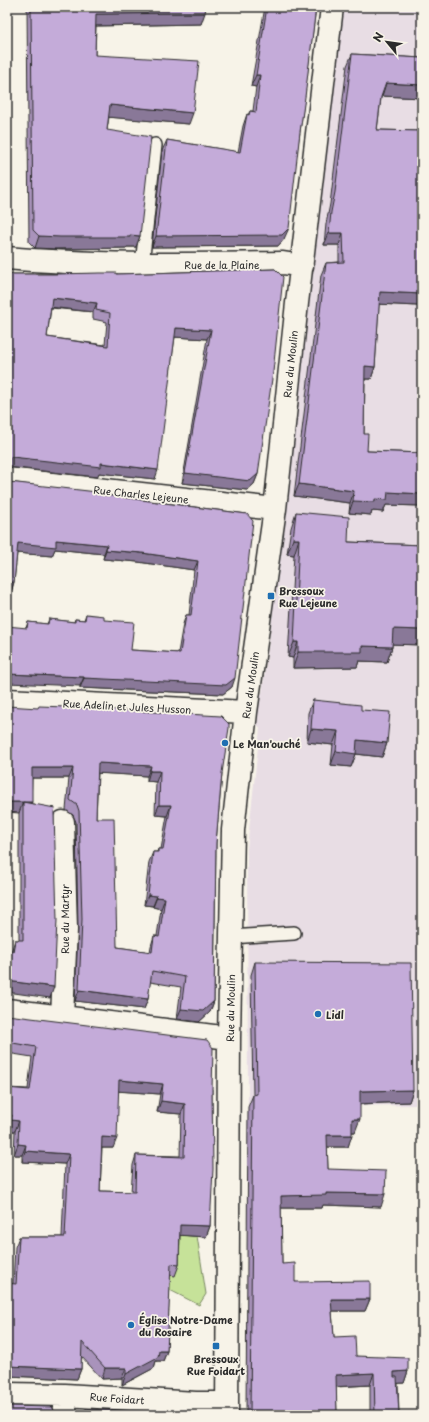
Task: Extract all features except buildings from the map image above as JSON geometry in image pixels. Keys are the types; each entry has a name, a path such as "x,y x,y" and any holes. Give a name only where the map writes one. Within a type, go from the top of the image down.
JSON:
{"street":[{"name":"Rue du Moulin","path":"227,1409 229,1038 233,830 246,712 275,509 332,7"},
{"name":"Rue de la Plaine","path":"7,258 142,265 283,264 302,266"},
{"name":"Rue Charles Lejeune","path":"7,479 275,509"},
{"name":"Rue Adelin et Jules Husson","path":"7,700 246,712"},
{"name":"Rue du Martyr","path":"62,1016 66,930 63,822"},
{"path":"7,1010 229,1038"},
{"name":"Rue Foidart","path":"7,1394 65,1405 196,1403 227,1409"}],"lane":[{"path":"142,265 155,145"},
{"path":"231,937 294,933"}],"shaded area":[{"path":"335,7 422,7 422,1105 248,1107 247,849 260,728 246,712 262,693 286,514"}],"green space":[{"path":"176,1235 197,1236 206,1294 199,1305 166,1288 167,1274 175,1275"}],"place":[{"name":"Bressoux Rue Lejeune","path":"271,596"},
{"name":"Le Man'ouché","path":"225,743"},
{"name":"Lidl","path":"318,1014"},
{"name":"Église Notre-Dame du Rosaire","path":"131,1325"},
{"name":"Bressoux Rue Foidart","path":"216,1346"}]}
